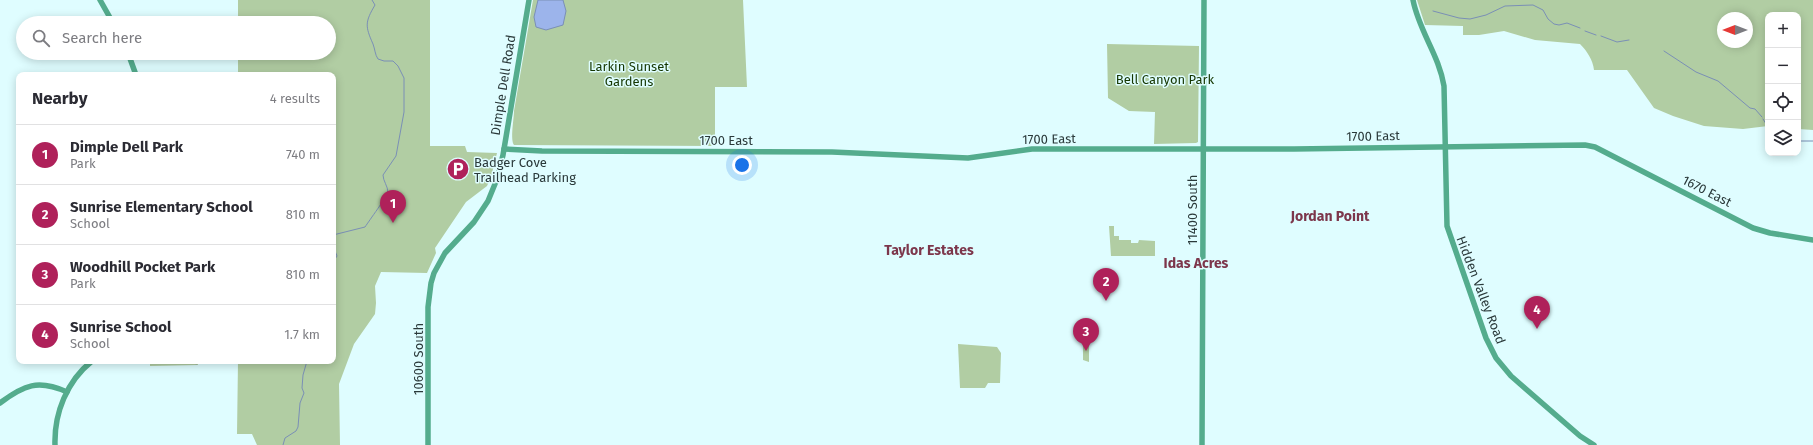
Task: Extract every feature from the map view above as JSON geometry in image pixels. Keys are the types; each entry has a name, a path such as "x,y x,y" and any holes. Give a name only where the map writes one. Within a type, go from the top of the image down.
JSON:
{"main road":[{"path":"100,0 109,16"},
{"name":"Dimple Dell Road","path":"434,273 448,249 470,226 488,201 497,179 504,149 529,0"},
{"name":"11400 South","path":"1202,445 1204,0"},
{"name":"Hidden Valley Road","path":"1413,0 1419,23 1436,58 1443,77 1446,146 1445,207 1448,230 1490,348 1511,376 1580,436 1594,445"},
{"path":"131,60 135,72"},
{"name":"1700 East","path":"504,149 832,152 968,158 1032,149 1573,145 1595,147"},
{"name":"1670 East","path":"1595,147 1753,228 1770,233 1813,240"},
{"name":"10600 South","path":"428,445 429,300 434,273"},
{"path":"55,445 58,415 67,392 81,372 89,364"},
{"path":"0,403 18,390 36,384 49,385 67,392"}],"green space":[{"path":"238,0 430,0 430,146 465,146 467,152 497,153 491,177 487,186 466,202 435,248 436,253 427,273 381,272 375,286 375,314 354,344 339,384 340,445 257,445 252,434 237,434 238,364 336,364 336,72 238,72 238,60 336,60 336,16 238,16"},
{"name":"Larkin Sunset Gardens","path":"533,0 743,0 747,87 715,87 715,146 514,145 512,134 514,111"},
{"path":"1417,0 1813,0 1813,130 1801,129 1801,12 1765,12 1765,126 1743,129 1704,126 1654,108 1627,70 1594,70 1589,56 1580,44 1535,40 1504,31 1479,35 1463,35 1463,26 1425,25"},
{"name":"Bell Canyon Park","path":"1107,44 1199,46 1198,142 1154,144 1155,112 1129,111 1108,98"},
{"path":"1109,226 1114,226 1114,236 1119,236 1119,240 1131,240 1131,243 1138,243 1139,240 1155,241 1155,256 1111,256"},
{"path":"1083,342 1089,342 1089,362 1083,360"},
{"path":"958,344 997,347 1001,353 1000,383 988,383 985,388 960,388"},
{"path":"150,364 198,364 198,365 150,366"}],"water":[{"path":"538,0 563,0 566,11 563,25 546,30 536,27 534,17"}],"waterway":[{"path":"336,234 365,227 387,195 388,190 383,175 396,156 404,112 404,78 398,66 393,61 378,59 367,28 369,16 375,5 372,0"},
{"path":"1433,11 1459,18 1470,19 1486,15 1505,6 1533,5 1543,10 1548,19 1554,24 1559,25 1567,23 1580,28"},
{"path":"1585,31 1596,35"},
{"path":"1601,36 1617,42 1629,40"},
{"path":"1664,51 1696,72 1718,81 1750,108 1755,109 1762,117"},
{"path":"1801,141 1813,141"},
{"path":"336,254 336,258"},
{"path":"283,445 285,438 296,431 298,427 300,403 304,393 302,388 303,375 306,364"}],"place":[{"name":"Badger Cove Trailhead Parking","path":"458,169"},
{"name":"Dimple Dell Park","path":"393,223"},
{"name":"Sunrise Elementary School","path":"1106,301"},
{"name":"Sunrise School","path":"1537,329"},
{"name":"Woodhill Pocket Park","path":"1086,351"}],"district":[{"name":"Jordan Point","path":"1330,216"},
{"name":"Taylor Estates","path":"929,250"},
{"name":"Idas Acres","path":"1196,263"}]}
